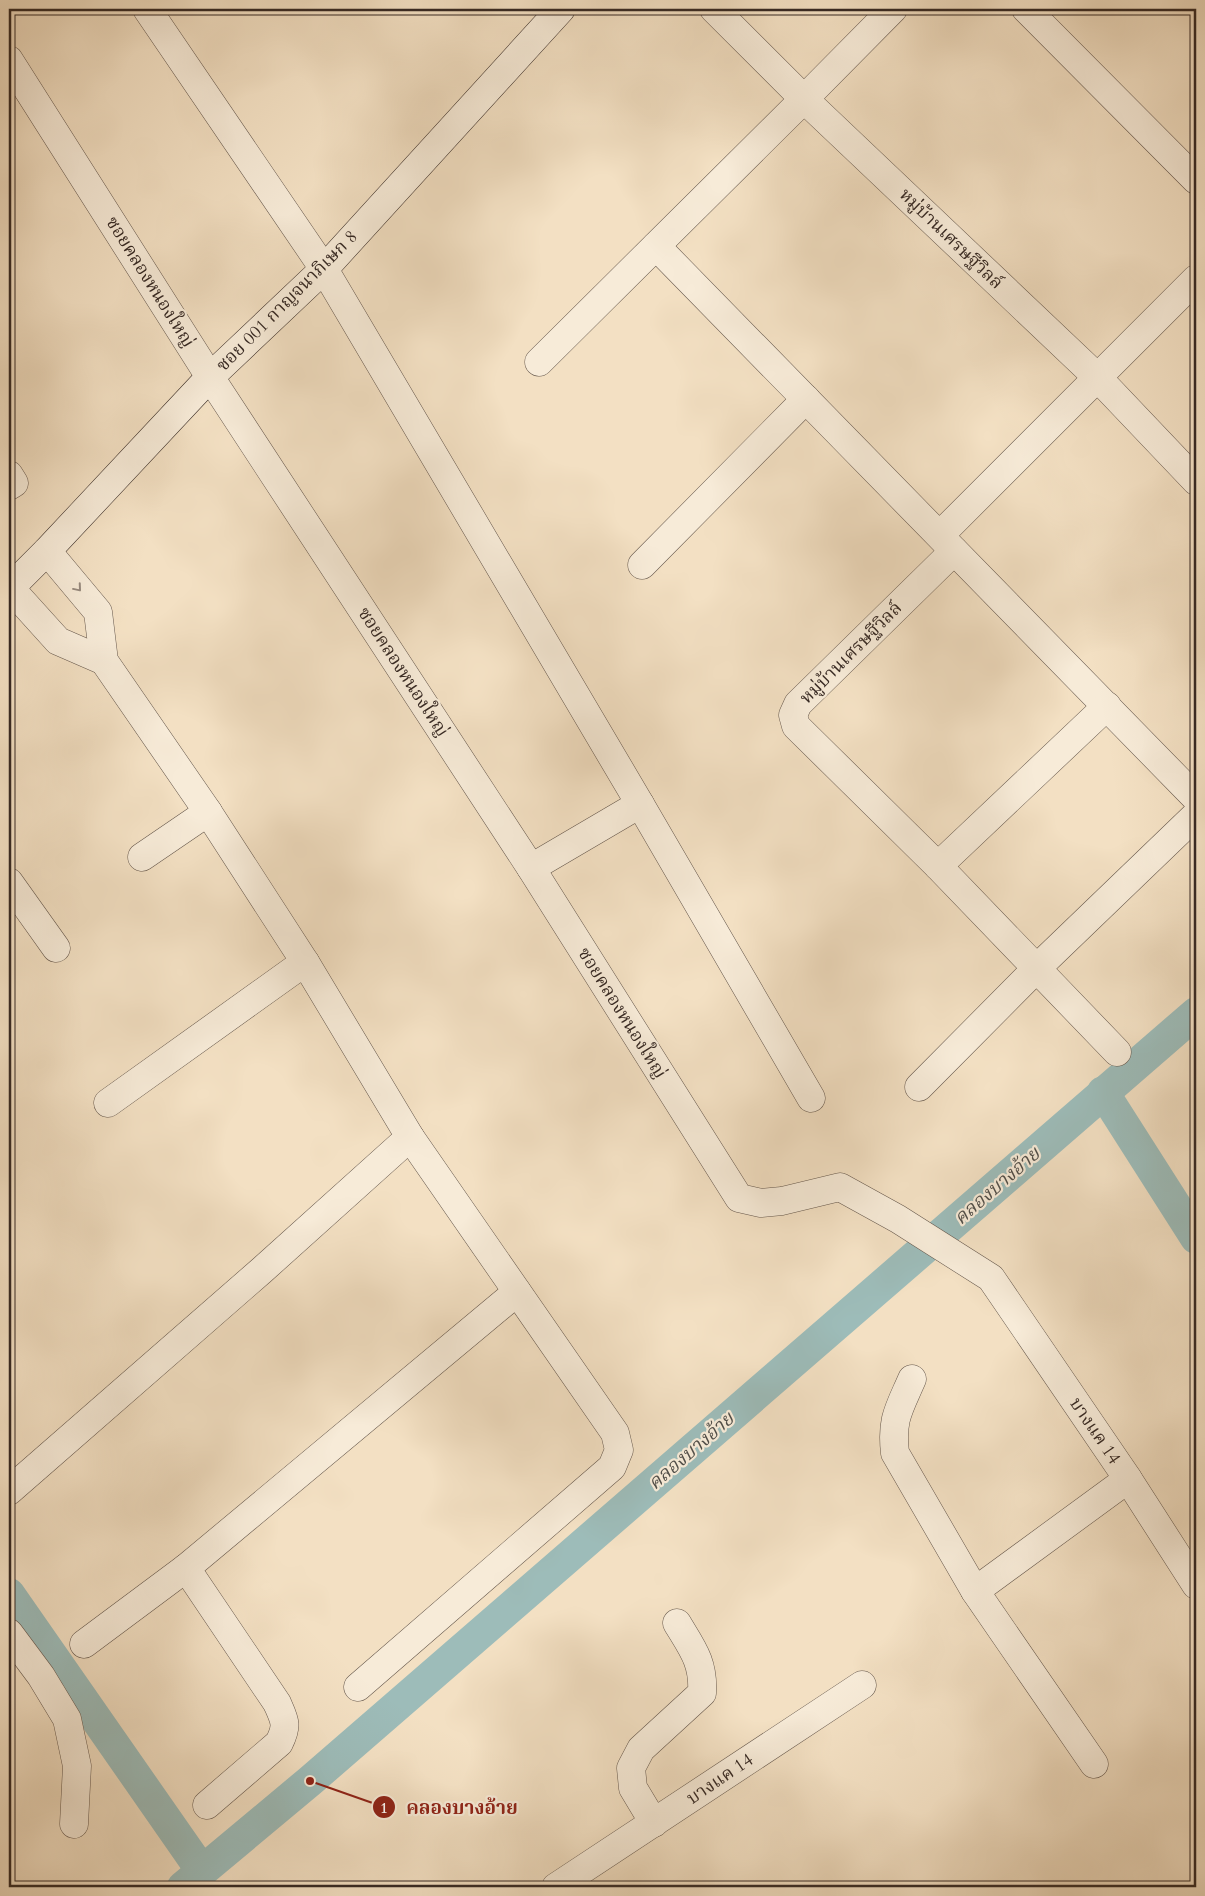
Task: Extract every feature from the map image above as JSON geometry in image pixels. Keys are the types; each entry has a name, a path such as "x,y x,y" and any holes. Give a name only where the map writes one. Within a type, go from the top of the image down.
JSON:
{"street":[{"path":"147,9 324,269 811,1098"},
{"name":"ซอย 001 กาญจนาภิเษก 8","path":"9,588 47,551 210,377 324,269 562,9"},
{"name":"หมู่บ้านเศรษฐีวิลล์","path":"714,9 804,100 1098,378 1196,481"},
{"path":"539,362 804,100 893,9"},
{"path":"1026,9 1196,180"},
{"name":"ซอยคลองหนองใหญ่","path":"9,60 210,377 531,868 739,1198 761,1203 782,1201 840,1187 898,1219 991,1278"},
{"path":"656,246 1196,798"},
{"name":"หมู่บ้านเศรษฐีวิลล์","path":"1117,1052 938,866 796,726 793,715 798,704 1098,378 1196,280"},
{"path":"642,565 806,399"},
{"path":"9,475 14,482 9,486"},
{"path":"47,551 98,612 104,661 208,812 305,962 410,1136 615,1433 619,1450 612,1466 358,1686"},
{"path":"9,588 58,641 104,661"},
{"path":"938,866 1107,706"},
{"path":"531,868 640,804"},
{"path":"142,857 208,812"},
{"path":"919,1087 1037,968 1196,815"},
{"path":"9,882 56,948"},
{"path":"108,1103 305,962"},
{"path":"9,1491 261,1271 410,1136"},
{"name":"บางแค 14","path":"991,1278 1128,1479 1196,1585"},
{"path":"84,1644 186,1568 517,1292"},
{"path":"912,1379 895,1416 893,1434 895,1453 974,1591 1094,1764"},
{"path":"974,1591 1128,1479"},
{"path":"186,1568 277,1703 286,1730 279,1744 206,1804"},
{"path":"654,1823 633,1788 631,1768 641,1749 702,1693 703,1681 699,1660 677,1623"},
{"path":"9,1633 41,1676 67,1719 77,1766 74,1824"},
{"name":"บางแค 14","path":"556,1887 584,1880 654,1823 862,1685"}],"waterway":[{"name":"คลองบางอ้าย","path":"183,1887 310,1781 1196,1013"},
{"path":"1103,1092 1196,1238"},
{"path":"9,1594 202,1871"}],"place":[{"name":"คลองบางอ้าย","path":"310,1781"}]}
